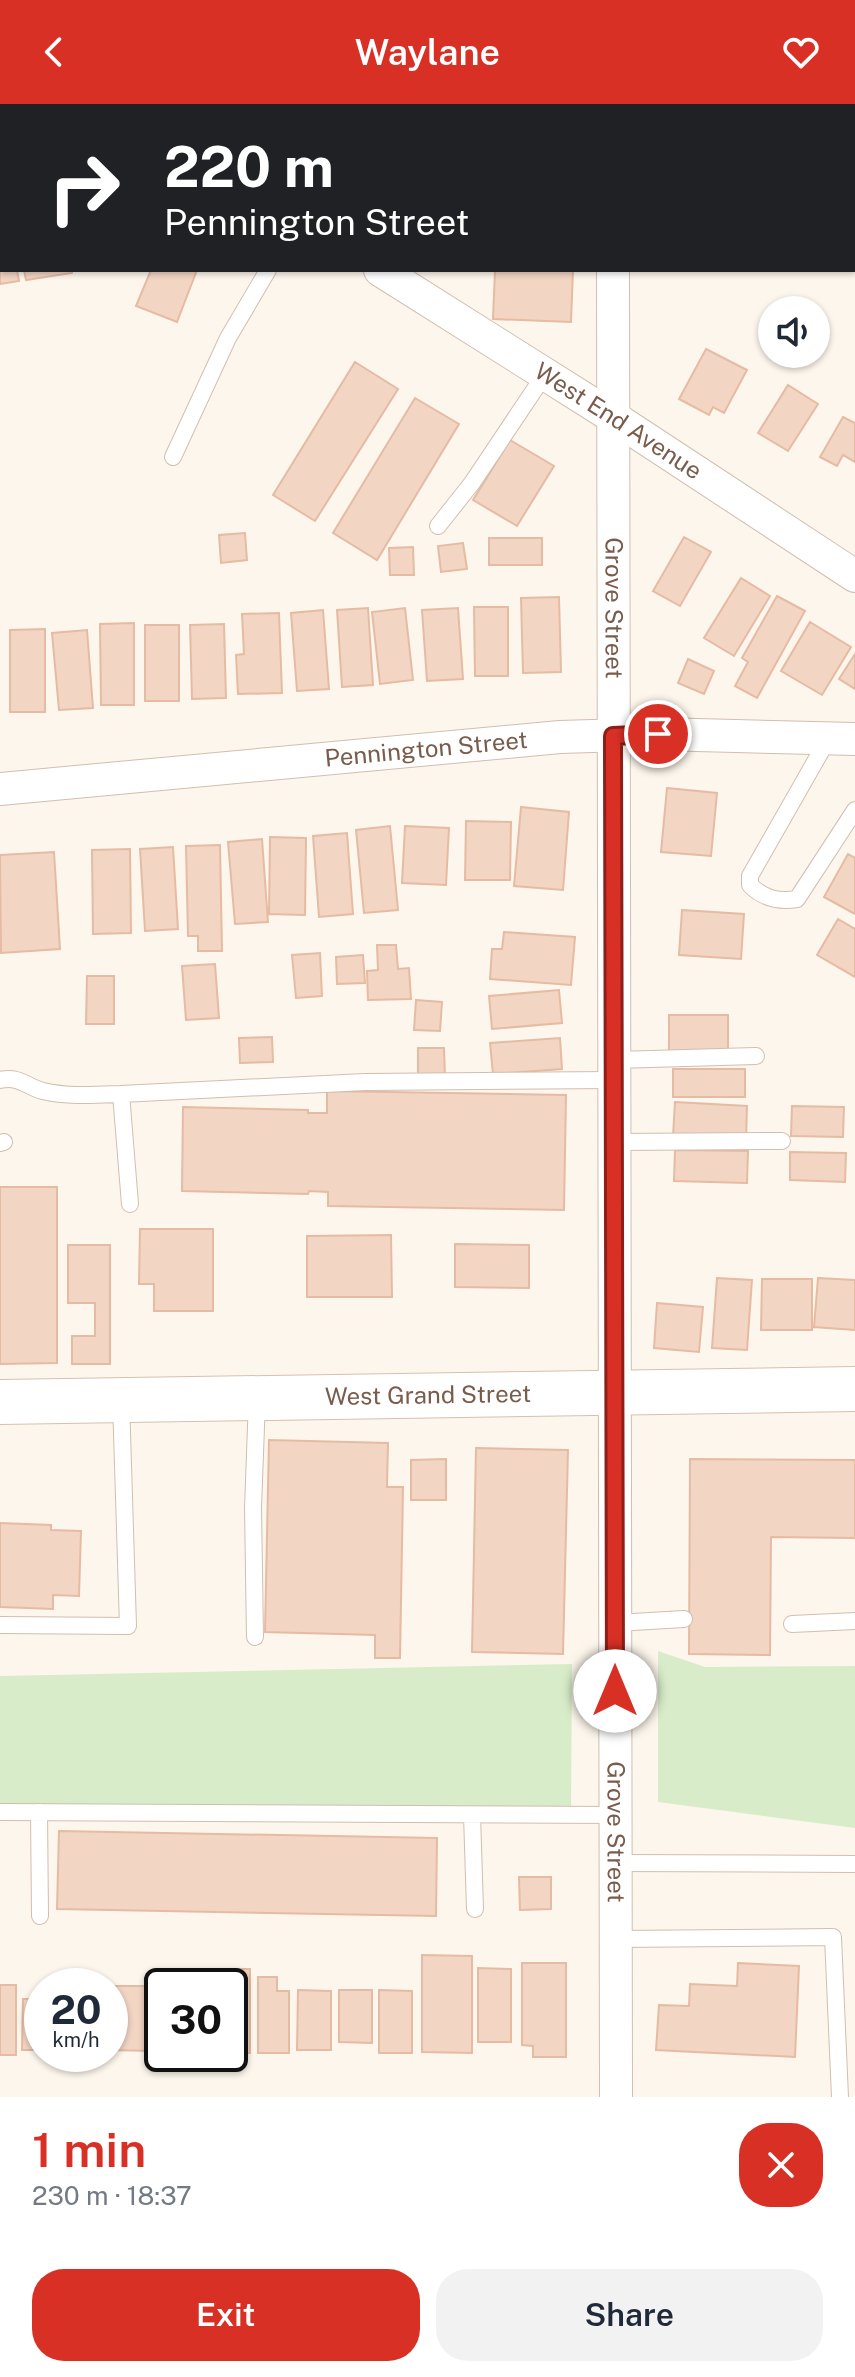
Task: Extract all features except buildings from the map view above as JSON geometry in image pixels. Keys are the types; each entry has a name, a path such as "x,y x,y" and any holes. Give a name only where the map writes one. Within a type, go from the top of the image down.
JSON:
{"street":[{"name":"West End Avenue","path":"383,272 613,417 855,576"},
{"name":"Grove Street","path":"613,272 616,2097"},
{"name":"Pennington Street","path":"0,789 560,737 658,734 842,739"},
{"name":"West Grand Street","path":"0,1402 855,1389"}],"lane":[{"path":"173,457 228,338 267,272"},
{"path":"438,526 472,483 545,374"},
{"path":"842,739 750,876 750,885 780,902 797,899 855,810"},
{"path":"0,1080 12,1078 41,1091 73,1095 121,1094 614,1070 756,1056"},
{"path":"121,1094 130,1204"},
{"path":"614,1142 782,1141"},
{"path":"255,1637 253,1508 257,1397"},
{"path":"0,1625 128,1626 121,1398"},
{"path":"616,1623 684,1619"},
{"path":"792,1624 855,1621"},
{"path":"0,1812 616,1815"},
{"path":"39,1812 40,1916"},
{"path":"472,1815 475,1909"},
{"path":"616,1863 855,1864"},
{"path":"616,1939 833,1937 840,2097"}],"green space":[{"path":"658,1651 705,1667 855,1666 855,1828 658,1802"},
{"path":"572,1664 571,1811 0,1806 0,1676"}],"route":[{"path":"615,1691 613,736 658,734"}]}
